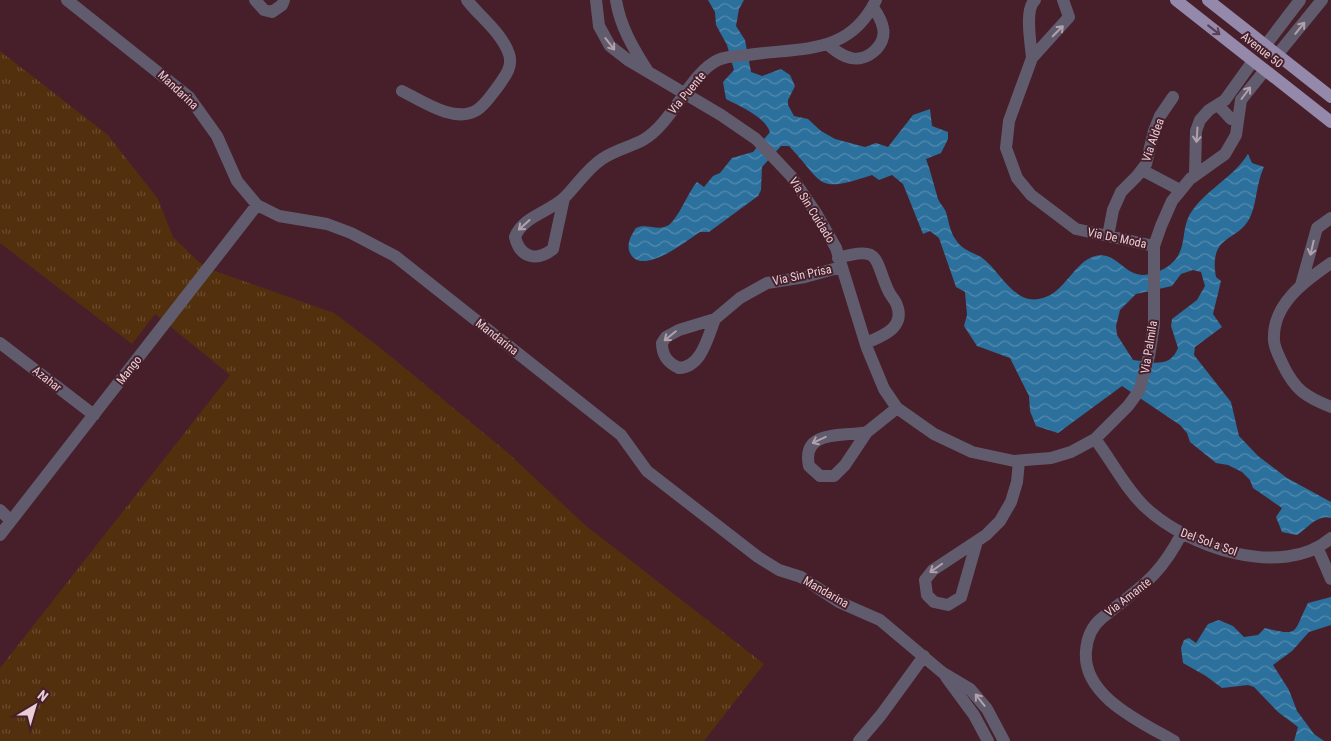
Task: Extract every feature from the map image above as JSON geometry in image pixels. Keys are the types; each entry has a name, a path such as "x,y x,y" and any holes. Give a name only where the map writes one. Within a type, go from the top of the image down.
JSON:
{"main road":[{"name":"Avenue 50","path":"1176,0 1331,122"},
{"name":"Avenue 50","path":"1208,0 1331,97"},
{"path":"1253,61 1265,46"},
{"path":"1265,70 1277,55"}],"street":[{"name":"Mandarina","path":"67,0 189,97 217,136 237,181 257,205 279,216 326,224 351,232 395,256 621,435 647,471 758,558 780,570 801,577 839,602 880,620 943,673 970,689 978,696 996,723 1004,741"},
{"path":"255,0 264,10 272,12 282,5 284,0"},
{"path":"402,91 444,111 465,114 475,112 484,105 500,84 510,67 509,54 500,37 467,0"},
{"name":"Via Sin Cuidado","path":"596,0 599,26 610,46 648,72 721,115 759,142 776,158 816,213 839,262 866,343 884,389 897,408"},
{"name":"Via De Moda","path":"1035,0 1029,12 1032,58 1009,121 1006,148 1017,178 1031,195 1076,229 1154,246"},
{"name":"Via De Moda","path":"1032,58 1067,22 1069,12 1063,0"},
{"path":"1265,46 1300,0"},
{"path":"1277,55 1322,0"},
{"path":"827,44 852,59 862,58 873,52 884,36 875,3"},
{"name":"Via Puente","path":"564,198 552,249 541,256 526,255 517,243 515,237 517,231 526,222 564,198 601,160 624,147 644,140 686,95 703,72 718,60 765,52 817,47 841,39 859,27 875,3"},
{"path":"597,17 617,6"},
{"name":"Via Sin Cuidado","path":"617,6 631,45 648,72"},
{"path":"1195,174 1198,126 1204,115 1225,100 1253,61"},
{"name":"Via Palmila","path":"897,408 934,434 972,452 1019,461 1051,458 1071,452 1095,439 1128,406 1139,391 1150,356 1154,325 1154,246 1172,201 1195,174 1225,154 1236,135 1241,100 1265,70"},
{"name":"Via Aldea","path":"1108,236 1114,210 1121,192 1146,164 1154,131 1160,116 1173,97"},
{"path":"1218,105 1231,119 1237,120"},
{"path":"1142,170 1180,190"},
{"name":"Mango","path":"0,535 257,205"},
{"path":"1301,285 1317,228 1331,218"},
{"name":"Via Sin Prisa","path":"715,319 697,359 692,365 679,368 669,363 662,350 662,343 666,338 679,330 715,319 740,298 767,282 805,277 859,253 865,253 877,260 888,292 899,312 896,324 891,331 866,343"},
{"path":"1331,263 1291,294 1274,326 1274,342 1290,379 1302,393 1331,407"},
{"name":"Azahar","path":"0,343 94,415"},
{"path":"867,432 819,438 812,443 808,451 809,466 820,476 834,476 845,465 867,432 897,408"},
{"name":"Del Sol a Sol","path":"1095,439 1144,506 1173,529 1182,533 1235,553 1267,558 1296,555 1318,549 1331,538"},
{"path":"977,541 961,596 948,605 934,602 927,595 924,586 929,574 977,541 1000,521 1011,502 1019,461"},
{"path":"0,510 11,521"},
{"name":"Via Amante","path":"1174,741 1104,696 1090,676 1085,659 1087,638 1100,618 1153,578 1171,554 1182,533"},
{"path":"1318,549 1331,579"},
{"path":"859,741 881,715 924,656"},
{"name":"Mandarina","path":"943,673 974,715 988,741"}],"green space":[{"path":"0,51 108,135 158,199 173,237 199,262 215,271 334,313 378,346 508,453 585,525 764,664 704,741 0,741 0,668 230,375 155,314 132,344 0,243"}],"water":[{"path":"708,0 744,0 739,9 736,26 745,40 751,72 762,76 781,69 790,75 795,86 788,100 788,105 794,116 808,119 821,131 835,139 865,147 876,143 888,147 913,115 930,109 932,126 948,132 948,139 941,153 926,159 938,199 946,212 952,234 961,246 981,257 1008,286 1024,297 1033,299 1051,295 1064,284 1081,264 1095,256 1109,257 1135,274 1150,274 1163,269 1170,265 1177,257 1182,245 1187,220 1203,198 1235,170 1248,154 1252,163 1264,167 1251,215 1246,224 1226,240 1217,252 1215,263 1216,277 1221,281 1213,314 1222,327 1195,347 1194,355 1231,402 1239,436 1258,456 1287,478 1331,502 1331,518 1321,518 1313,522 1297,535 1282,532 1276,517 1282,508 1253,488 1250,480 1242,472 1228,465 1216,463 1190,442 1187,433 1180,425 1122,386 1058,433 1036,426 1030,411 1029,396 1010,358 977,346 964,326 967,315 965,292 956,287 939,238 930,231 923,234 903,184 892,175 879,180 872,175 840,184 830,184 816,177 789,146 781,146 762,167 761,190 758,196 709,232 700,232 675,249 654,259 644,261 636,259 630,253 629,243 636,228 667,226 675,219 697,182 704,187 713,176 720,173 732,158 753,152 770,132 763,121 726,99 723,82 734,70 727,45 716,25 715,12","holes":["1193,270 1201,272 1205,286 1197,300 1172,319 1171,326 1178,348 1175,355 1165,362 1159,363 1133,360 1117,335 1116,326 1120,310 1136,294 1172,286 1181,274"]},
{"path":"1331,597 1331,625 1309,632 1292,651 1273,665 1289,690 1297,711 1314,734 1324,741 1294,741 1298,727 1278,712 1254,687 1248,685 1222,688 1183,663 1181,648 1184,640 1189,638 1196,643 1208,624 1219,620 1233,626 1244,637 1258,635 1265,628 1290,632 1297,626 1308,603"}]}
